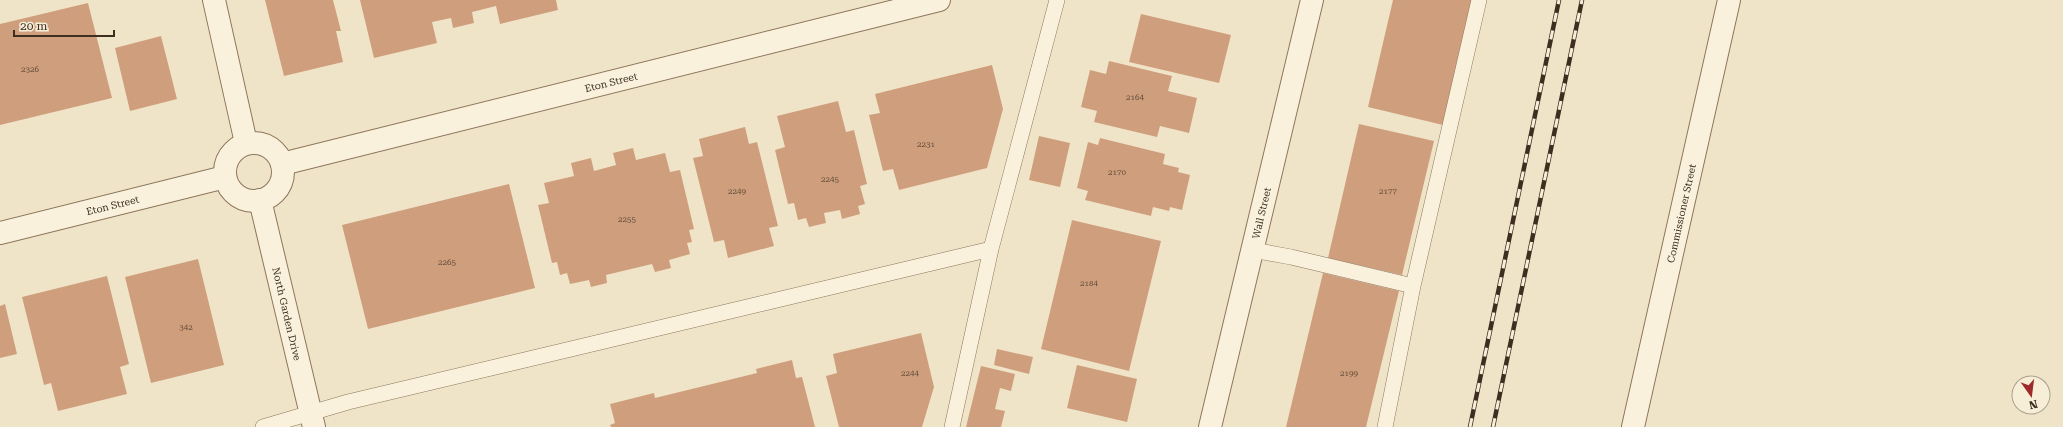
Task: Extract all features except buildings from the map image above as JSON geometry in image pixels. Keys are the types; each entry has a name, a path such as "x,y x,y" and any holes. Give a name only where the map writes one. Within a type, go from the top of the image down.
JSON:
{"street":[{"path":"214,0 246,143"},
{"name":"Eton Street","path":"282,164 937,0"},
{"name":"Wall Street","path":"1210,427 1312,0"},
{"name":"Commissioner Street","path":"1633,427 1729,0"},
{"path":"255,142 264,144 278,156 282,164 283,173 281,182 276,191 260,200 241,198 234,193 225,178 224,168 231,152 246,143 255,142"},
{"name":"Eton Street","path":"0,233 225,178"},
{"name":"North Garden Drive","path":"260,200 312,420"}],"lane":[{"path":"952,427 992,249 1057,0"},
{"path":"1385,427 1413,286 1479,0"},
{"path":"263,427 312,420 355,401 992,249"},
{"path":"1253,250 1291,257 1413,286"}],"pier":[{"path":"2063,45 2063,137 2042,104 2032,81 2059,47"}],"railway":[{"path":"1470,427 1559,0"},
{"path":"1493,427 1582,0"}]}
